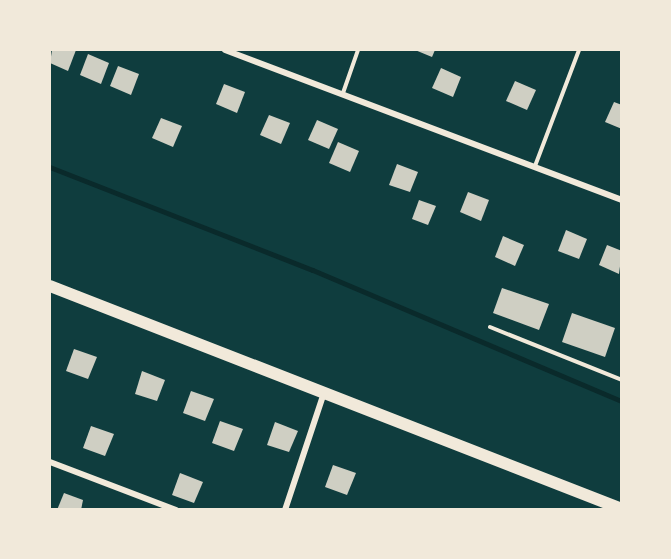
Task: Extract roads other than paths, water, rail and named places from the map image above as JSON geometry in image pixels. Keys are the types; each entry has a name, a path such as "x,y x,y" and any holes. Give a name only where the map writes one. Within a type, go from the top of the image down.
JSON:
{"main road":[{"path":"50,286 621,509"}],"street":[{"path":"225,50 621,200"},
{"path":"285,510 324,393"},
{"path":"50,462 176,510"}],"lane":[{"path":"343,93 358,50"},
{"path":"535,166 579,50"},
{"path":"490,327 621,380"}],"waterway":[{"path":"50,167 313,270 622,401"}]}
